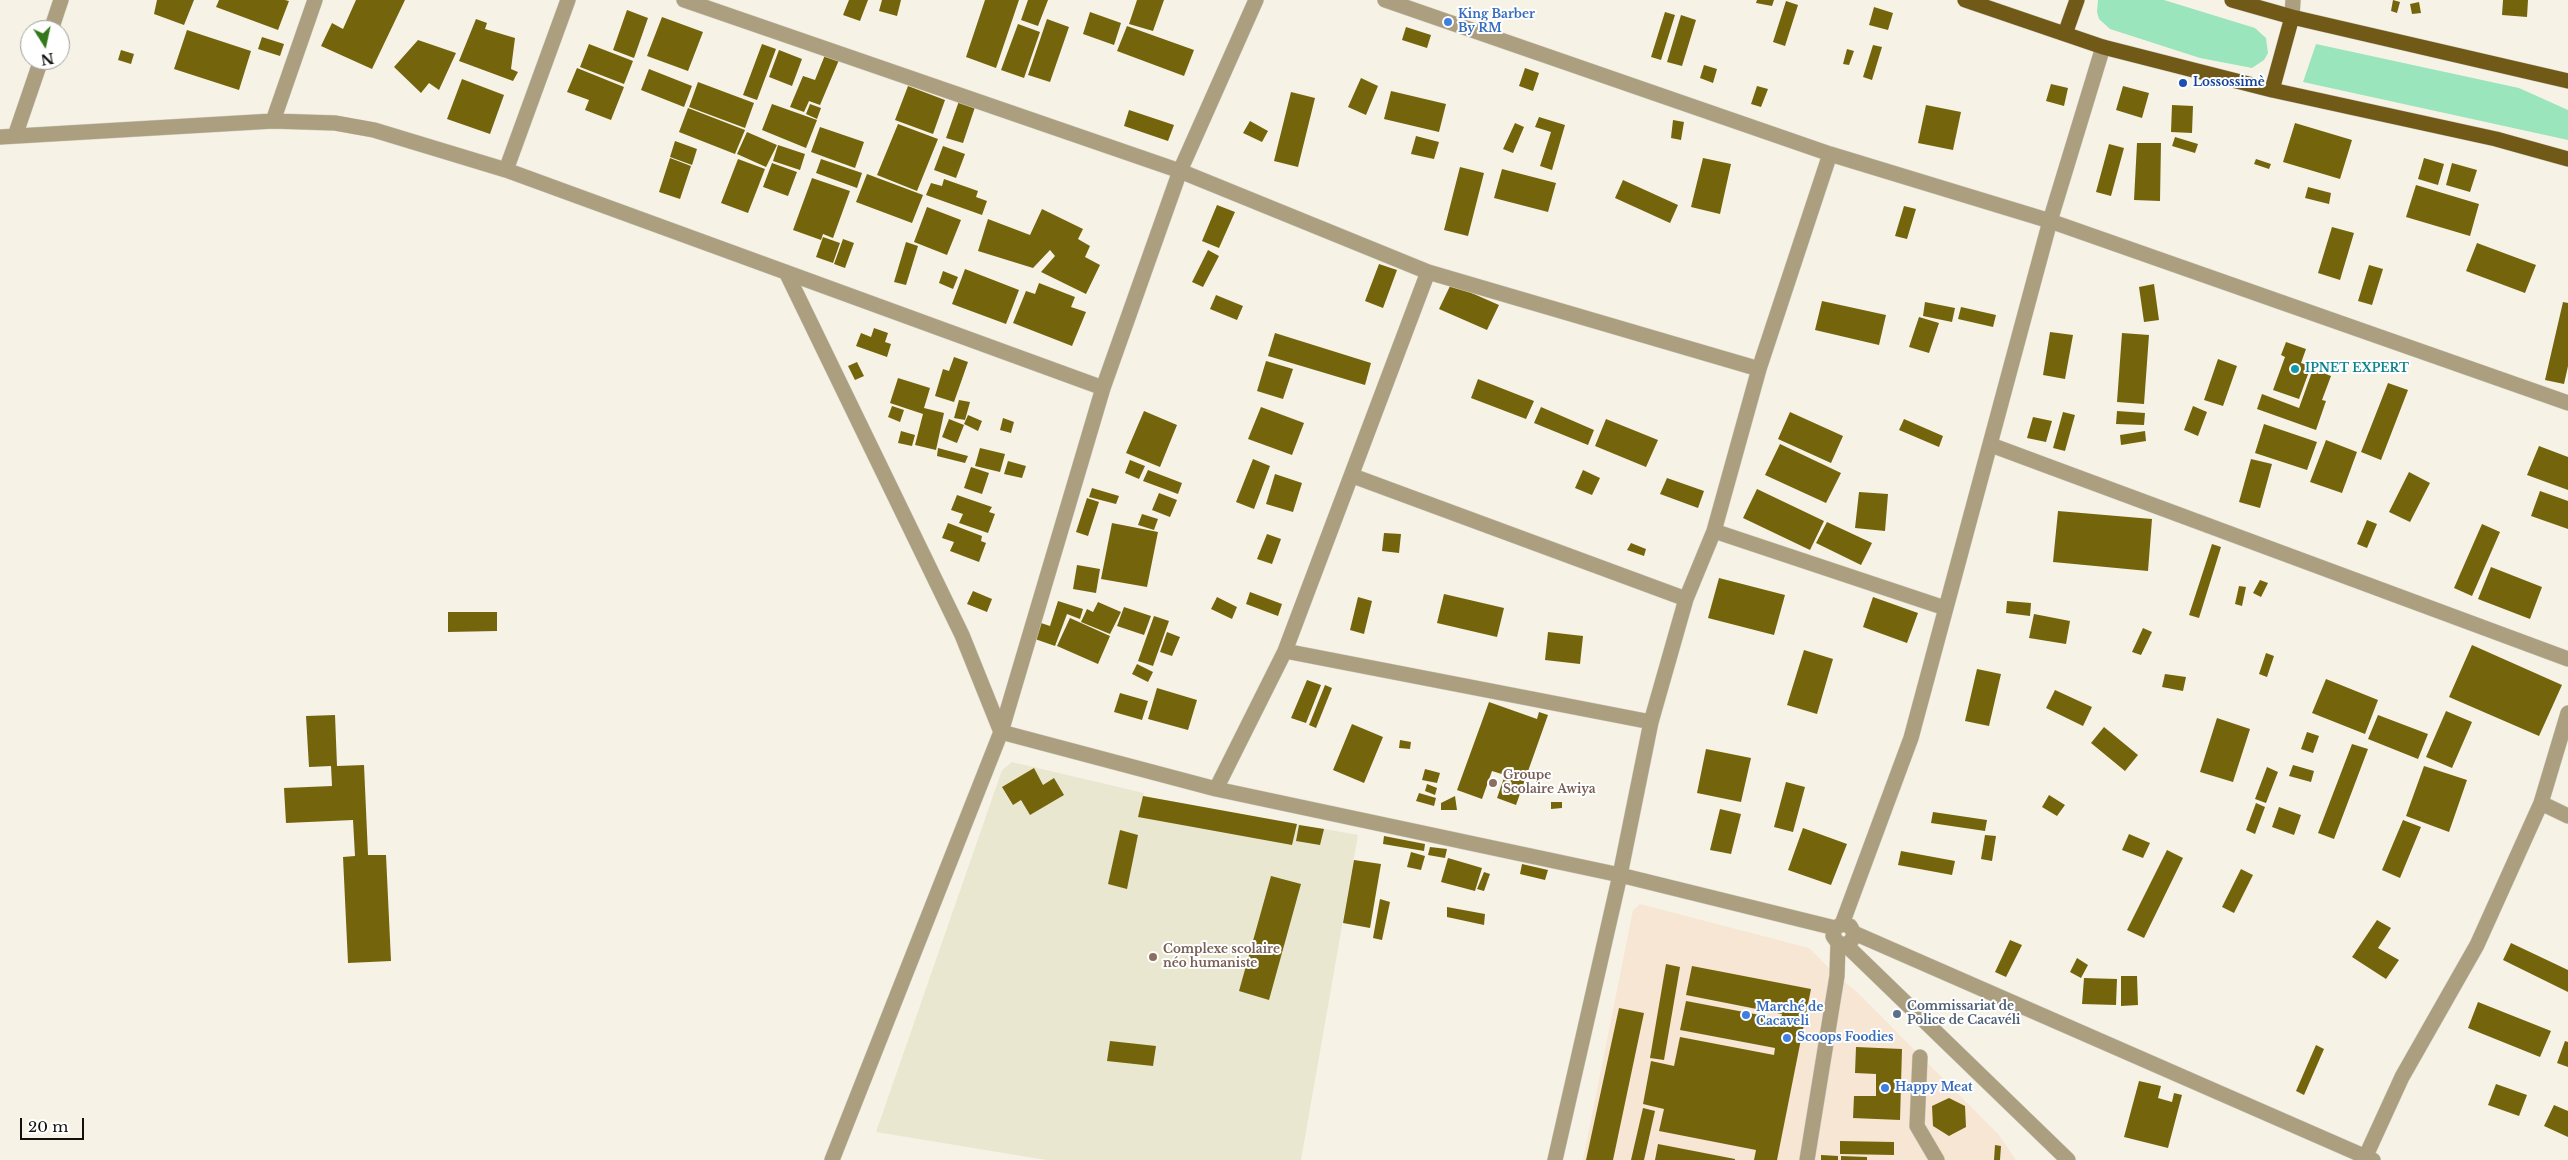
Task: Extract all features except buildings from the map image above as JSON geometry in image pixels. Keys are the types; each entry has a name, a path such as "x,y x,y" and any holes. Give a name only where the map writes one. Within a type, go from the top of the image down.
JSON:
{"main road":[{"path":"1965,0 2103,48 2272,90 2496,140 2568,159"},
{"path":"2065,34 2077,0"},
{"path":"2232,0 2292,17 2568,81"},
{"path":"2272,90 2292,17"}],"street":[{"path":"54,20 61,0"},
{"path":"273,121 315,0"},
{"path":"506,170 568,0"},
{"path":"684,0 1180,171 1428,272 1759,369"},
{"path":"832,1160 1001,732 1103,388 1180,171 1256,0"},
{"path":"1385,0 1830,154 2050,221 2568,403"},
{"path":"2292,17 2293,0"},
{"path":"1807,1160 1843,935 1911,738 2050,221 2103,48"},
{"path":"37,70 7,137 273,121 335,123 374,130 506,170 1103,388"},
{"path":"1555,1160 1620,876 1651,722 1686,599 1714,531 1759,369 1830,154"},
{"path":"786,272 962,635 1001,732"},
{"path":"1216,789 1285,651 1353,476 1428,272"},
{"path":"1991,445 2568,659"},
{"path":"1353,476 1686,599"},
{"path":"1714,531 1945,608"},
{"path":"1285,651 1651,722"},
{"path":"1001,732 1216,789 1620,876 1843,935 2368,1159 2402,1077 2478,945 2541,802 2568,713"},
{"path":"2541,802 2568,816"},
{"path":"1843,935 2068,1160"},
{"path":"1920,1057 1917,1126 1937,1160"}],"shaded area":[{"path":"1012,762 1144,793 1143,796 1358,835 1301,1160 1046,1160 876,1132 1002,770"},
{"name":"Marché de Cacaveli","path":"1640,904 1809,948 1837,976 1856,991 1998,1134 2016,1160 1583,1160 1633,910"}],"green space":[{"path":"2098,0 2164,0 2255,28 2266,38 2268,53 2264,60 2252,68 2200,58 2110,29 2099,19 2097,12"},
{"path":"2316,44 2519,88 2568,110 2568,140 2303,82"}],"place":[{"name":"King Barber By RM","path":"1448,22"},
{"name":"Lossossimè","path":"2183,83"},
{"name":"IPNET EXPERT","path":"2295,369"},
{"name":"Groupe Scolaire Awiya","path":"1493,783"},
{"name":"Complexe scolaire néo humaniste","path":"1153,957"},
{"name":"Commissariat de Police de Cacavéli","path":"1897,1014"},
{"name":"Marché de Cacaveli","path":"1746,1015"},
{"name":"Scoops Foodies","path":"1787,1038"},
{"name":"Happy Meat","path":"1885,1088"}]}
